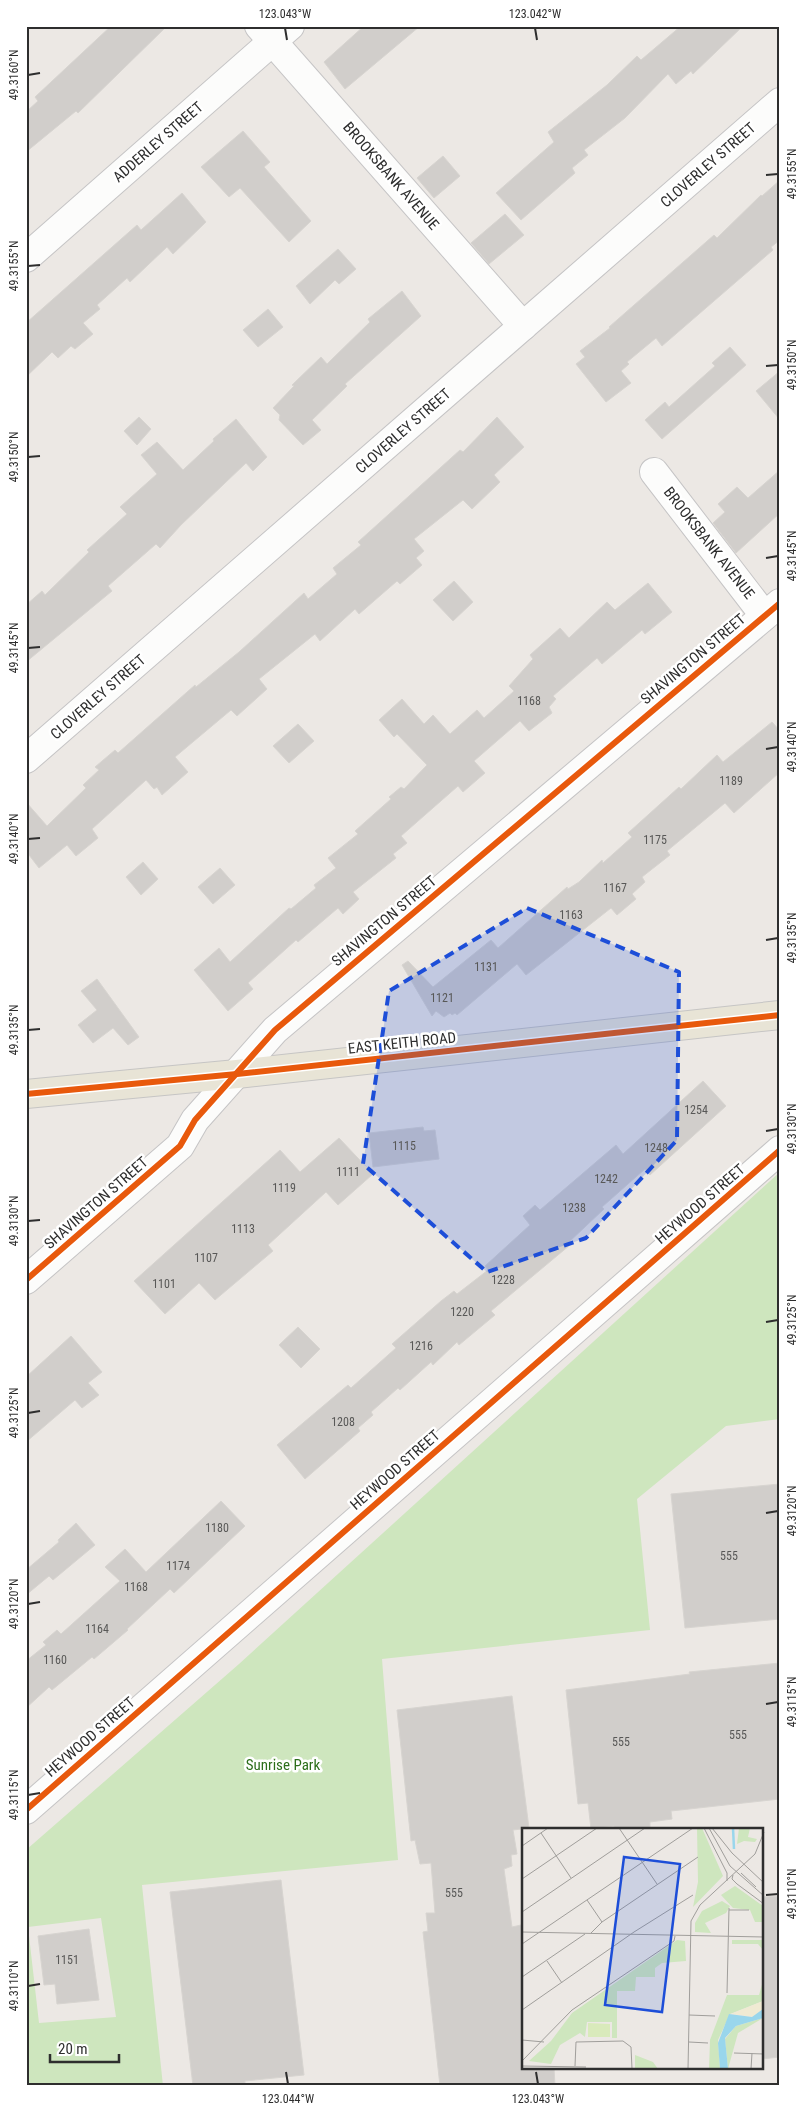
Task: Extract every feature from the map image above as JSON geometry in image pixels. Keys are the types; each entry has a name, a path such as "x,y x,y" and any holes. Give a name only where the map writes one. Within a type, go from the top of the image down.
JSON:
{"main road":[{"name":"EAST KEITH ROAD","path":"26,1094 236,1074 780,1015"}],"street":[{"name":"ADDERLEY STREET","path":"26,258 274,31"},
{"name":"BROOKSBANK AVENUE","path":"274,31 523,326"},
{"name":"CLOVERLEY STREET","path":"26,759 780,102"},
{"name":"BROOKSBANK AVENUE","path":"654,472 772,609"},
{"name":"SHAVINGTON STREET","path":"26,1280 180,1146 195,1120 275,1030 772,609"},
{"name":"HEYWOOD STREET","path":"26,1810 780,1150"}],"highlighted area":[{"path":"527,908 679,972 677,1140 586,1238 487,1272 363,1164 389,991"}],"green space":[{"name":"Sunrise Park","path":"780,1172 780,1419 726,1426 637,1499 650,1630 382,1659 398,1860 142,1885 163,2086 26,2086 26,1850 239,1664","holes":["101,1918 116,2017 39,2023 28,1927"]}],"building":[{"path":"111,26 167,26 78,113 76,111 26,152 26,112 38,101 35,97"},
{"path":"364,26 420,26 345,89 324,62"},
{"path":"681,26 743,26 693,74 691,71 676,84 668,74 625,118 584,150 588,155 572,168 575,173 521,220 496,193 554,142 548,132 607,85 637,56 641,60"},
{"path":"243,131 270,162 264,167 311,221 289,242 240,188 229,197 201,167"},
{"path":"443,156 460,176 434,198 417,178"},
{"path":"780,180 780,240 771,247 773,250 662,346 656,338 627,362 629,364 621,371 631,383 606,402 576,364 585,357 580,351 610,328 714,235 717,238 761,195"},
{"path":"182,193 206,222 173,254 167,247 130,282 127,278 97,305 100,309 83,323 93,334 75,349 71,346 58,358 52,352 26,377 26,323 137,225 141,230"},
{"path":"505,214 524,235 489,264 471,243"},
{"path":"338,249 356,269 339,284 335,280 310,304 296,286"},
{"path":"402,291 421,316 345,384 347,386 312,420 321,430 303,445 279,420 280,415 273,408 294,386 292,385 321,357 327,364 370,322 368,319"},
{"path":"268,309 283,327 258,347 243,330"},
{"path":"730,347 746,365 662,439 645,420 665,402 669,407 715,366 712,363"},
{"path":"780,371 780,420 756,391"},
{"path":"139,417 151,429 137,445 124,431"},
{"path":"497,417 524,447 494,475 500,482 472,509 463,500 414,539 424,551 416,558 422,565 400,584 397,581 359,614 355,609 320,641 315,634 259,679 267,689 237,716 231,710 175,757 188,772 162,795 157,787 154,789 146,780 92,829 98,838 76,856 67,845 39,868 26,851 26,802 47,826 86,788 83,785 99,770 95,767 115,750 118,753 195,685 196,687 239,652 304,593 308,599 337,574 333,568 361,545 358,542 460,450 463,452"},
{"path":"236,419 267,457 253,471 246,463 181,525 160,548 156,544 108,586 112,591 26,662 26,605 42,591 45,595 89,552 87,550 127,514 120,507 157,474 141,455 157,442 183,470 214,441 213,439"},
{"path":"780,470 780,513 736,553 713,523 725,512 718,504 737,487 748,498"},
{"path":"454,581 473,602 453,621 433,600"},
{"path":"648,583 672,612 645,634 642,630 602,664 597,658 553,696 556,699 549,707 552,713 529,731 520,721 474,761 485,773 463,792 458,786 401,836 407,843 393,854 396,858 353,892 359,899 343,914 338,908 298,942 296,940 248,983 253,989 228,1011 194,970 219,948 230,962 289,908 291,909 316,888 314,885 336,868 328,858 358,834 355,831 391,799 389,797 401,787 404,789 427,765 397,734 394,737 379,720 402,699 424,724 433,715 450,734 477,710 484,718 514,691 509,686 533,659 530,655 560,628 569,638 607,602 615,610"},
{"path":"772,722 780,731 780,772 734,813 725,803 667,851 670,855 642,877 645,882 632,894 636,899 617,915 611,908 526,975 517,964 457,1015 450,1013 444,1017 436,1011 432,1016 402,965 408,961 433,987 491,940 498,948 567,887 568,889 579,882 602,860 603,863 632,837 628,833 679,787 681,789 717,755 723,762"},
{"path":"298,724 314,741 289,763 273,746"},
{"path":"143,862 158,879 141,895 126,877"},
{"path":"220,868 235,885 213,904 198,887"},
{"path":"97,979 139,1037 128,1045 113,1028 93,1043 78,1025 97,1010 81,991"},
{"path":"703,1081 726,1106 650,1175 645,1169 602,1207 604,1209 568,1243 570,1245 491,1311 495,1315 459,1345 457,1342 433,1365 431,1362 400,1390 398,1388 371,1412 373,1415 358,1428 360,1431 305,1479 277,1445 348,1385 351,1388 396,1348 392,1344 441,1301 454,1291 457,1294 488,1270 485,1266 530,1225 523,1216 535,1205 540,1210 616,1145 623,1154"},
{"path":"423,1127 424,1131 435,1130 439,1159 373,1167 369,1133"},
{"path":"339,1138 373,1174 338,1205 326,1192 268,1245 273,1251 215,1300 199,1283 165,1314 134,1281 280,1150 300,1172"},
{"path":"298,1327 320,1349 301,1368 279,1345"},
{"path":"71,1336 102,1372 88,1383 99,1395 82,1408 75,1400 26,1442 26,1377"},
{"path":"780,1484 780,1619 685,1628 671,1494"},
{"path":"221,1501 245,1526 174,1593 170,1589 128,1630 94,1659 92,1657 52,1690 49,1687 26,1708 26,1661 46,1645 43,1642 57,1630 61,1634 120,1581 105,1567 125,1549 146,1572"},
{"path":"76,1523 95,1545 53,1580 49,1576 26,1595 26,1570 59,1542 58,1540"},
{"path":"780,1663 780,1799 671,1811 672,1819 650,1822 650,1828 614,1828 614,1826 591,1828 588,1803 578,1804 566,1690 690,1674 689,1672"},
{"path":"512,1696 529,1828 513,1830 517,1854 511,1855 512,1866 504,1869 512,1927 521,1925 522,1929 522,2070 554,2070 555,2086 440,2086 423,1932 428,1931 426,1913 435,1913 431,1863 420,1864 415,1840 411,1841 397,1710"},
{"path":"281,1880 304,2075 245,2081 245,2086 193,2086 170,1892"},
{"path":"780,1896 780,2057 764,2059 764,1897"},
{"path":"89,1929 99,2000 57,2004 55,1984 44,1985 38,1936"}],"cycle path":[{"path":"26,1280 180,1146 195,1120 275,1030 780,603"},
{"path":"26,1094 237,1074 780,1015"},
{"path":"26,1810 780,1150"}]}
